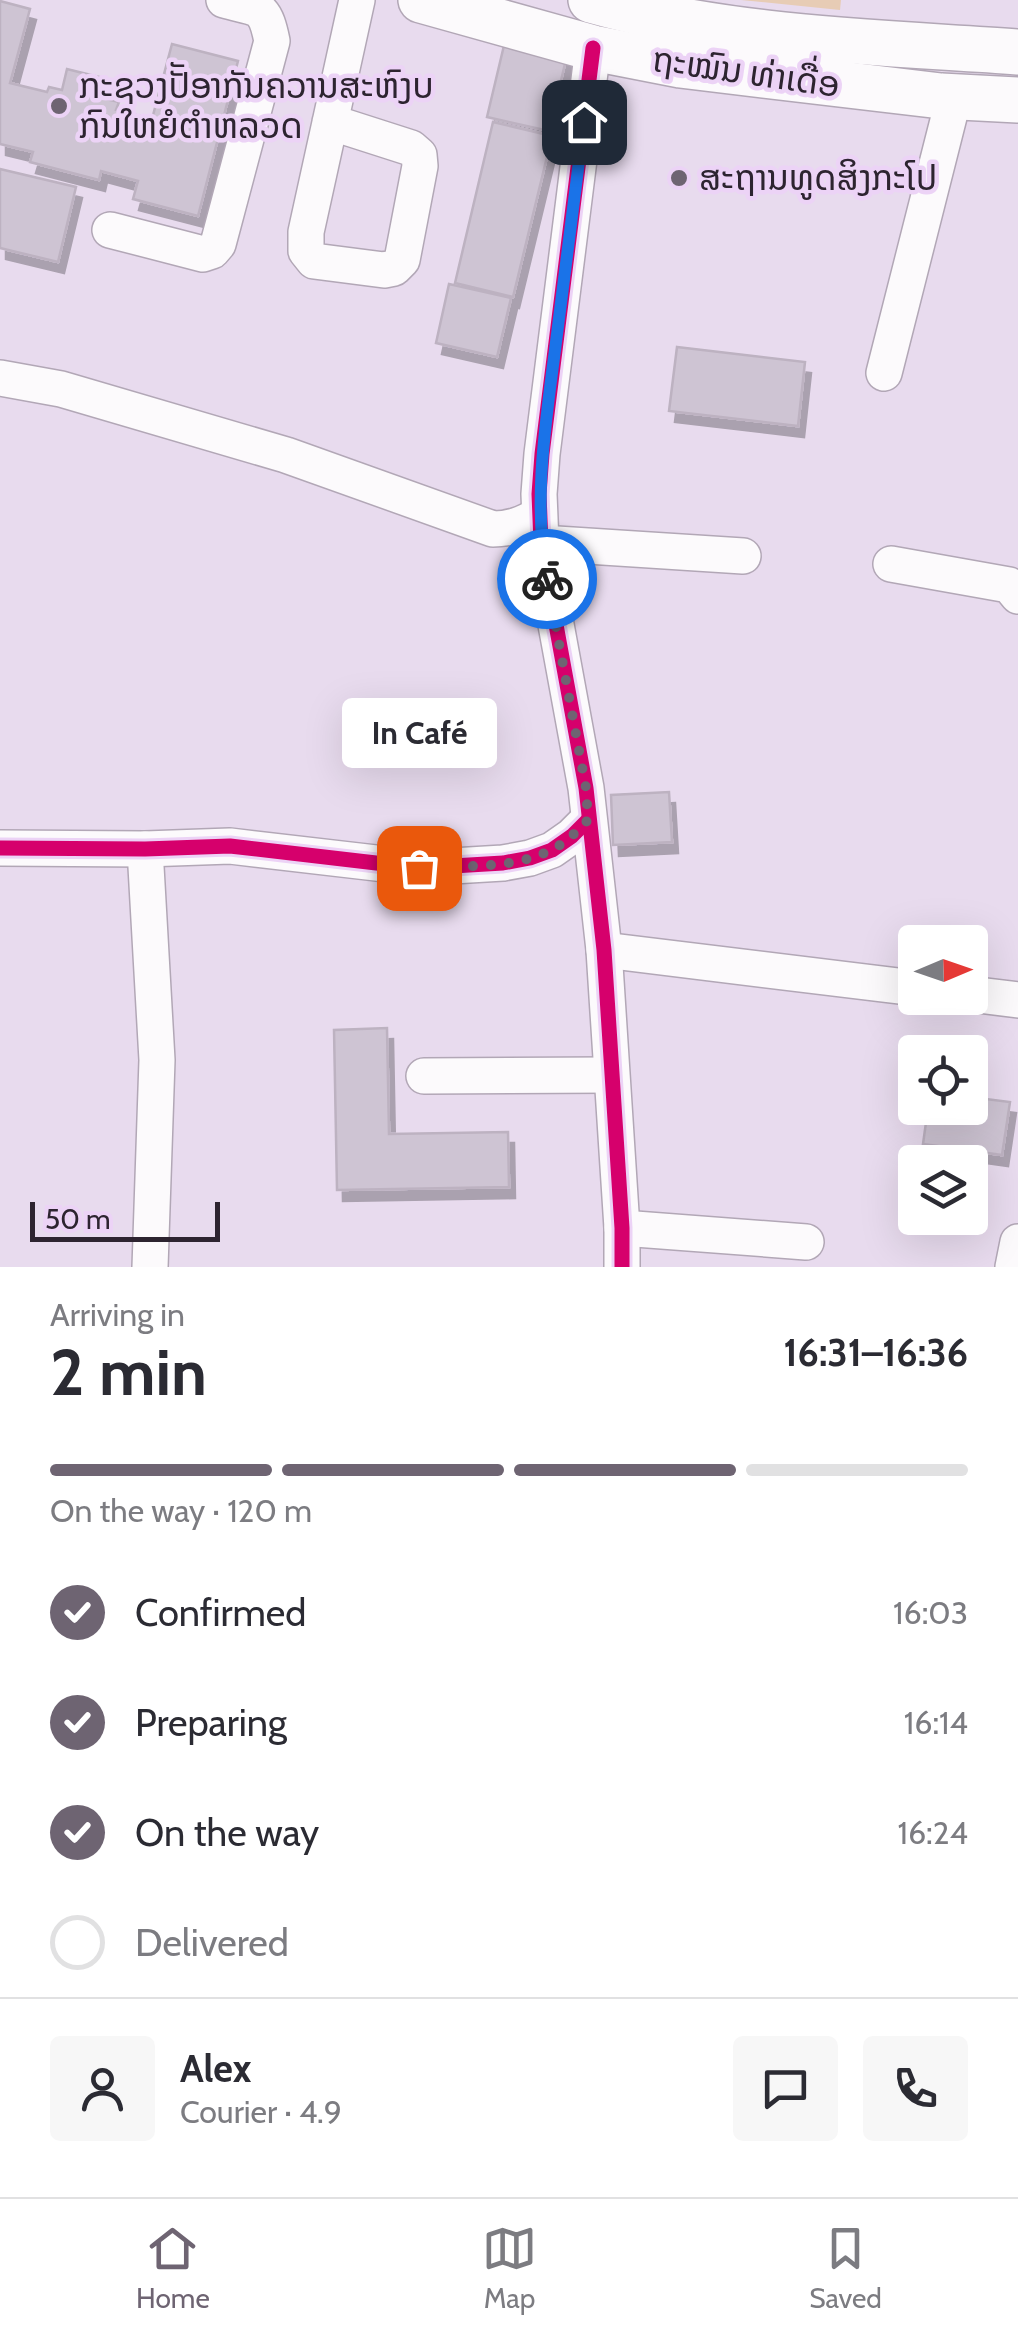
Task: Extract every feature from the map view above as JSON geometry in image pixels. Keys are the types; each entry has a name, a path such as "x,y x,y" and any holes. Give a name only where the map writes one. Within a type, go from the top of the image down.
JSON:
{"main road":[{"name":"ຖະໝົນ ທ່າເດື່ອ","path":"421,0 593,48 700,68 1018,100"},
{"name":"ຖະໝົນ ທ່າເດື່ອ","path":"598,2 681,21 782,34 1018,52"},
{"path":"593,48 598,2"}],"street":[{"path":"110,230 203,254 218,244 272,41 266,16 260,10 224,0"},
{"path":"330,122 357,0"},
{"path":"593,48 542,454 540,529 586,788 604,950 622,1267"},
{"path":"884,373 954,96"},
{"path":"0,378 61,390 286,455 492,529 521,525 743,556"},
{"path":"891,564 1009,585 1018,596"},
{"path":"0,848 230,846 419,868 530,858 552,850 588,820"},
{"path":"145,849 158,1060 150,1267"},
{"path":"604,950 898,986"},
{"path":"988,996 1018,1000"},
{"path":"424,1076 611,1076"},
{"path":"622,1228 806,1242"},
{"path":"1013,1267 1018,1242"}],"shaded area":[{"path":"741,0 841,0 840,10"}],"building":[{"name":"ກະຊວງປັັອາກັນຄວານສະຫົງບ ກົນໃຫຍໍຕຳຫລວດ","path":"0,1 30,9 10,83 47,92 49,87 62,90 67,69 111,80 106,99 119,102 116,110 152,119 172,44 238,61 198,216 133,199 138,181 101,171 99,180 30,162 33,152 0,144"},
{"path":"506,37 568,51 549,131 487,117"},
{"path":"493,122 552,136 513,297 455,283"},
{"path":"0,169 76,187 58,262 0,248"},
{"path":"449,284 511,298 497,357 436,343"},
{"path":"677,347 805,362 798,426 669,411"},
{"path":"669,792 672,842 613,845 611,795"},
{"path":"387,1028 389,1134 508,1132 509,1187 337,1190 334,1030"},
{"path":"988,1099 1010,1102 1002,1155 988,1153 988,1145 923,1144 926,1125 988,1125"}],"cycle path":[{"path":"593,48 539,494 541,543 586,788 604,950 622,1267"},
{"path":"0,848 230,846 419,868 530,858 552,850 588,820"}],"way so far":[{"path":"419,868 530,858 552,850 588,820 586,788 547,579"}],"place":[{"name":"ກະຊວງປັັອາກັນຄວານສະຫົງບ ກົນໃຫຍໍຕຳຫລວດ","path":"59,106"},
{"name":"ສະຖານທູດສິງກະໂປ","path":"679,178"},
{"name":"In Café","path":"419,868"}],"route":[{"path":"547,579 541,543 542,454 584,122"}]}
